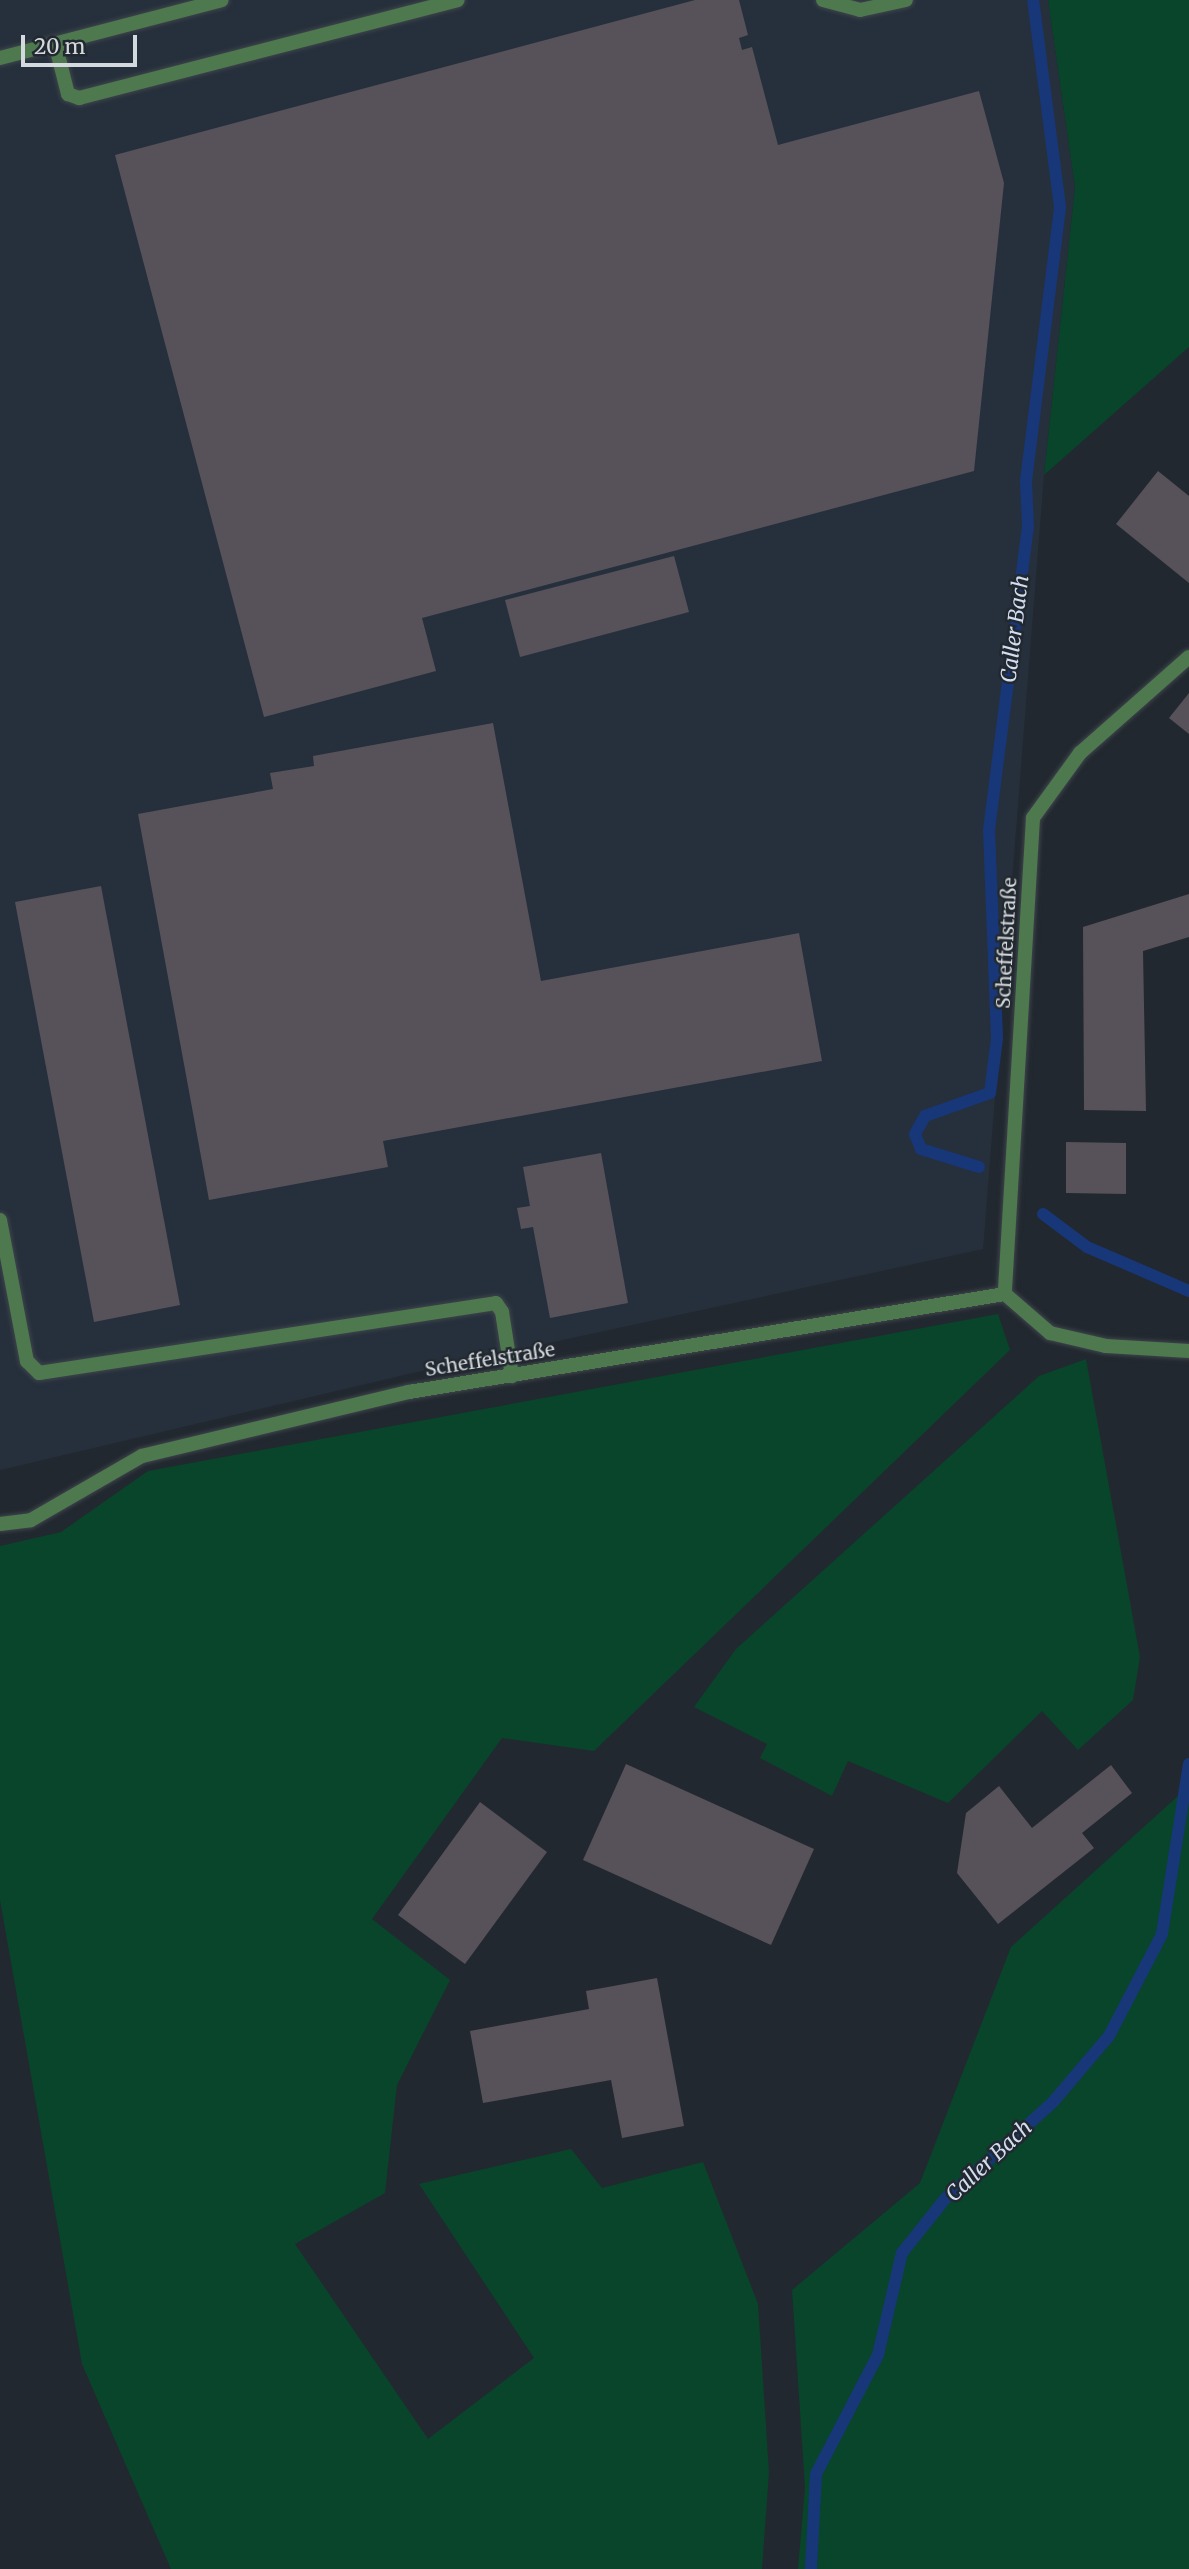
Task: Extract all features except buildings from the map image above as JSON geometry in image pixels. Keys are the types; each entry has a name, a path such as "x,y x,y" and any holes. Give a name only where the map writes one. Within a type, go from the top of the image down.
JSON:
{"street":[{"path":"0,58 222,0"},
{"path":"55,43 68,94 79,98 458,0"},
{"path":"823,0 860,10 906,0"},
{"name":"Scheffelstraße","path":"0,1524 31,1520 142,1455 409,1392 1005,1294 1033,818 1080,753 1189,657"},
{"path":"0,1220 27,1361 39,1373 496,1303 502,1312 512,1376"},
{"path":"1005,1294 1050,1333 1105,1346 1189,1351"}],"shaded area":[{"path":"0,0 1048,0 1075,187 1044,474 983,1249 438,1367 0,1470"}],"green space":[{"path":"1048,0 1189,0 1189,347 1044,475 1075,187"},
{"path":"998,1314 1010,1350 594,1751 502,1738 372,1919 450,1980 397,2085 385,2193 295,2244 428,2439 534,2358 419,2184 571,2149 602,2188 703,2162 758,2304 769,2472 762,2569 171,2569 82,2364 0,1900 0,1546 61,1532 148,1471"},
{"path":"1086,1359 1140,1657 1133,1700 1078,1750 1042,1711 948,1803 848,1761 832,1796 760,1758 767,1744 694,1707 736,1649 1039,1376"},
{"path":"1189,1786 1189,2569 798,2569 805,2487 792,2290 920,2183 1011,1947"}],"waterway":[{"name":"Caller Bach","path":"979,1167 921,1149 915,1134 925,1116 990,1093 997,1038 989,830 1028,527 1026,481 1060,207 1033,0"},
{"name":"Caller Bach","path":"1043,1214 1087,1247 1189,1291"},
{"name":"Caller Bach","path":"811,2569 816,2474 878,2355 902,2253 945,2199 1053,2102 1109,2036 1162,1934 1189,1764"}]}
